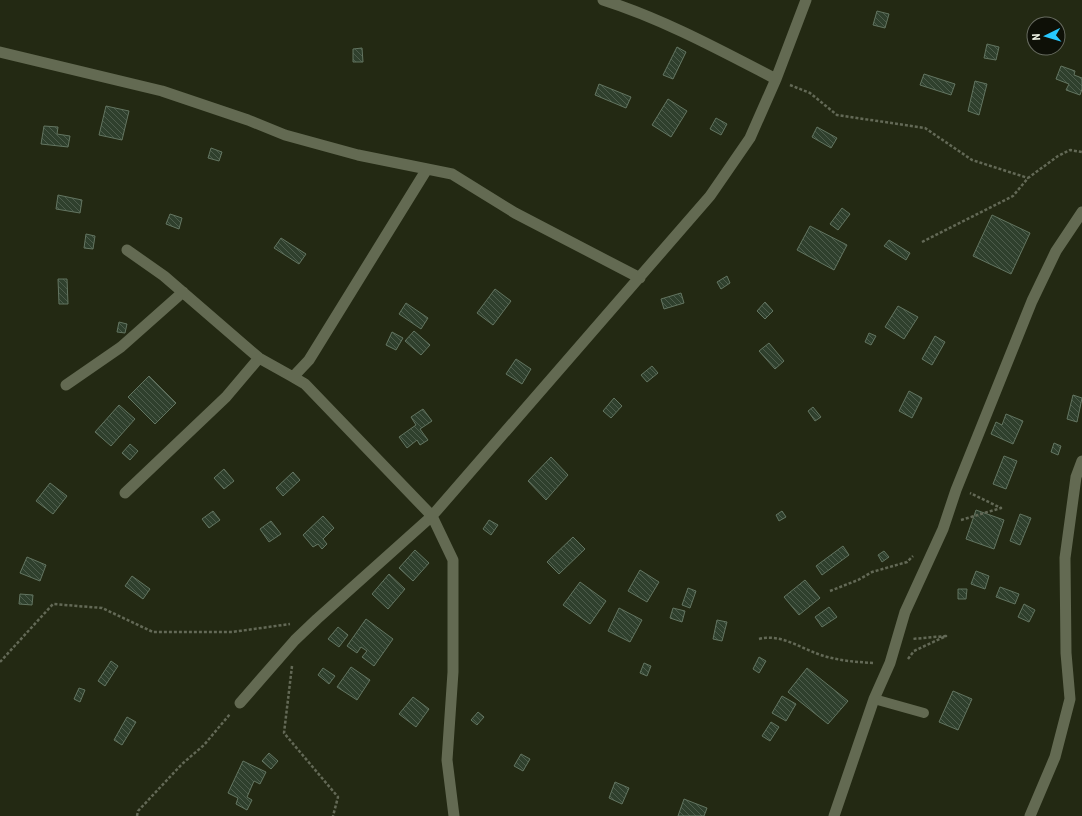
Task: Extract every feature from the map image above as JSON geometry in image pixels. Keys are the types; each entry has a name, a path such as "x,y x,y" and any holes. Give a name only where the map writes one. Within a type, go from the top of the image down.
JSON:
{"street":[{"path":"603,0 634,10 710,45 776,79"},
{"path":"240,703 295,640 432,516 710,196 750,138 776,79 806,0"},
{"path":"0,52 162,92 248,120 285,135 358,155 452,174 515,213 640,278"},
{"path":"293,377 309,360 427,169"},
{"path":"834,816 874,699 890,663 905,612 943,529 956,490 1032,301 1056,251 1082,212"},
{"path":"127,250 183,292 259,358 305,384 432,516 453,560 453,672 447,760 454,816"},
{"path":"66,385 121,347 183,292"},
{"path":"125,493 226,397 259,358"},
{"path":"1030,816 1055,757 1070,699 1066,654 1065,558 1076,477 1082,461"}],"lane":[{"path":"874,699 924,713"}],"path":[{"path":"776,79 810,93 837,115 925,128 972,160 1028,178"},
{"path":"922,242 1013,196 1028,178 1058,156 1070,150 1082,152"},
{"path":"956,490 976,495 1001,508 957,521"},
{"path":"830,591 858,580 872,572 907,562 917,553"},
{"path":"0,662 53,604 102,608 153,632 232,632 317,619"},
{"path":"759,639 769,636 794,644 822,656 847,662 890,663 890,659 907,660 914,651 946,636 909,640"},
{"path":"295,640 284,733 338,797 333,816"},
{"path":"137,816 138,810 182,764 204,745 240,703"}],"building":[{"path":"877,11 889,14 885,28 873,25"},
{"path":"987,44 999,47 996,60 984,58"},
{"path":"677,47 686,52 673,79 663,75"},
{"path":"362,48 363,62 353,62 353,49"},
{"path":"1061,66 1075,71 1074,75 1082,78 1082,89 1080,95 1066,90 1069,84 1056,79"},
{"path":"924,74 955,84 951,95 920,85"},
{"path":"975,81 987,84 979,115 968,111"},
{"path":"599,84 631,97 626,108 595,95"},
{"path":"668,99 687,111 671,137 652,125"},
{"path":"106,106 129,111 122,140 99,135"},
{"path":"716,118 727,124 721,135 710,129"},
{"path":"44,126 58,127 57,134 70,136 68,147 41,144"},
{"path":"817,127 837,138 831,148 812,137"},
{"path":"211,148 222,152 219,161 208,158"},
{"path":"58,195 82,200 80,213 56,209"},
{"path":"842,208 850,214 838,230 830,224"},
{"path":"170,214 182,218 179,229 166,224"},
{"path":"992,215 1030,233 1011,274 973,256"},
{"path":"810,226 847,245 834,270 797,250"},
{"path":"86,234 95,236 93,249 84,248"},
{"path":"281,238 306,254 299,264 274,248"},
{"path":"889,240 910,253 906,260 884,246"},
{"path":"727,276 730,283 721,289 717,282"},
{"path":"58,279 67,279 68,304 59,304"},
{"path":"495,289 511,301 493,325 477,313"},
{"path":"681,293 684,303 664,309 661,299"},
{"path":"765,302 773,311 765,319 757,311"},
{"path":"406,303 428,318 421,329 399,314"},
{"path":"898,306 918,317 904,339 885,327"},
{"path":"119,322 127,324 125,333 117,332"},
{"path":"414,331 430,345 421,355 405,341"},
{"path":"392,332 403,338 396,350 386,345"},
{"path":"869,333 876,336 871,345 865,342"},
{"path":"935,336 945,342 932,365 922,359"},
{"path":"769,343 784,361 775,369 759,351"},
{"path":"516,359 531,369 522,384 506,374"},
{"path":"652,366 658,373 647,382 641,375"},
{"path":"149,376 176,403 155,424 128,397"},
{"path":"909,391 922,398 912,418 899,411"},
{"path":"1073,395 1082,398 1077,422 1067,419"},
{"path":"614,398 622,406 611,418 603,411"},
{"path":"119,405 135,419 111,446 95,432"},
{"path":"813,407 821,417 815,421 808,411"},
{"path":"423,409 432,421 420,429 428,440 420,445 417,440 407,448 399,437 416,425 411,417"},
{"path":"1006,414 1023,421 1013,444 991,434 996,422 1002,425"},
{"path":"1054,443 1061,446 1058,455 1051,452"},
{"path":"130,444 138,451 130,460 122,453"},
{"path":"1004,456 1017,461 1006,489 993,484"},
{"path":"551,457 568,475 546,500 528,481"},
{"path":"224,469 234,481 224,489 214,478"},
{"path":"293,472 300,480 283,496 276,488"},
{"path":"50,483 67,496 53,514 36,501"},
{"path":"976,510 1004,520 994,549 966,539"},
{"path":"213,511 220,520 209,528 202,519"},
{"path":"782,511 786,517 779,521 776,515"},
{"path":"1020,514 1031,518 1020,545 1010,541"},
{"path":"323,516 334,528 323,539 327,544 322,549 318,544 313,547 303,535"},
{"path":"489,520 498,525 491,535 483,529"},
{"path":"271,521 281,534 269,542 260,529"},
{"path":"573,537 585,549 559,574 547,562"},
{"path":"843,546 849,555 822,575 816,566"},
{"path":"415,550 429,563 413,581 399,568"},
{"path":"884,551 889,557 882,562 878,555"},
{"path":"27,557 46,565 40,581 20,573"},
{"path":"640,570 659,582 647,602 628,591"},
{"path":"976,571 989,576 985,589 971,584"},
{"path":"389,574 405,589 388,609 372,594"},
{"path":"132,576 150,589 143,599 125,586"},
{"path":"805,580 820,598 799,615 784,597"},
{"path":"580,582 606,601 590,624 563,605"},
{"path":"1000,587 1019,594 1015,604 996,597"},
{"path":"688,588 696,591 690,608 682,605"},
{"path":"958,589 967,589 966,599 958,599"},
{"path":"20,594 33,595 32,605 19,604"},
{"path":"1024,604 1035,610 1029,622 1018,617"},
{"path":"829,607 837,617 822,627 815,617"},
{"path":"619,608 642,620 630,642 608,631"},
{"path":"673,608 685,611 682,622 670,618"},
{"path":"366,619 393,639 374,666 362,657 367,651 361,647 357,653 347,646"},
{"path":"717,620 727,622 722,641 713,639"},
{"path":"338,627 348,635 339,647 328,639"},
{"path":"759,657 766,661 759,673 753,669"},
{"path":"111,661 118,666 105,686 98,681"},
{"path":"644,663 651,666 647,676 640,673"},
{"path":"351,667 370,680 357,700 337,687"},
{"path":"323,668 335,676 329,684 318,675"},
{"path":"807,668 848,701 828,724 788,692"},
{"path":"79,688 85,690 80,702 74,699"},
{"path":"953,691 972,699 958,730 939,722"},
{"path":"782,696 796,704 786,721 772,713"},
{"path":"413,697 429,709 416,727 399,714"},
{"path":"478,712 484,717 477,725 471,720"},
{"path":"127,717 136,722 122,745 114,740"},
{"path":"771,722 779,727 770,741 762,736"},
{"path":"269,753 278,761 271,769 262,761"},
{"path":"521,754 530,759 523,771 514,766"},
{"path":"243,761 266,772 260,784 254,781 247,797 252,800 247,810 236,804 238,798 228,793"},
{"path":"615,782 629,788 622,804 609,798"},
{"path":"684,799 707,808 704,816 678,816"}]}
